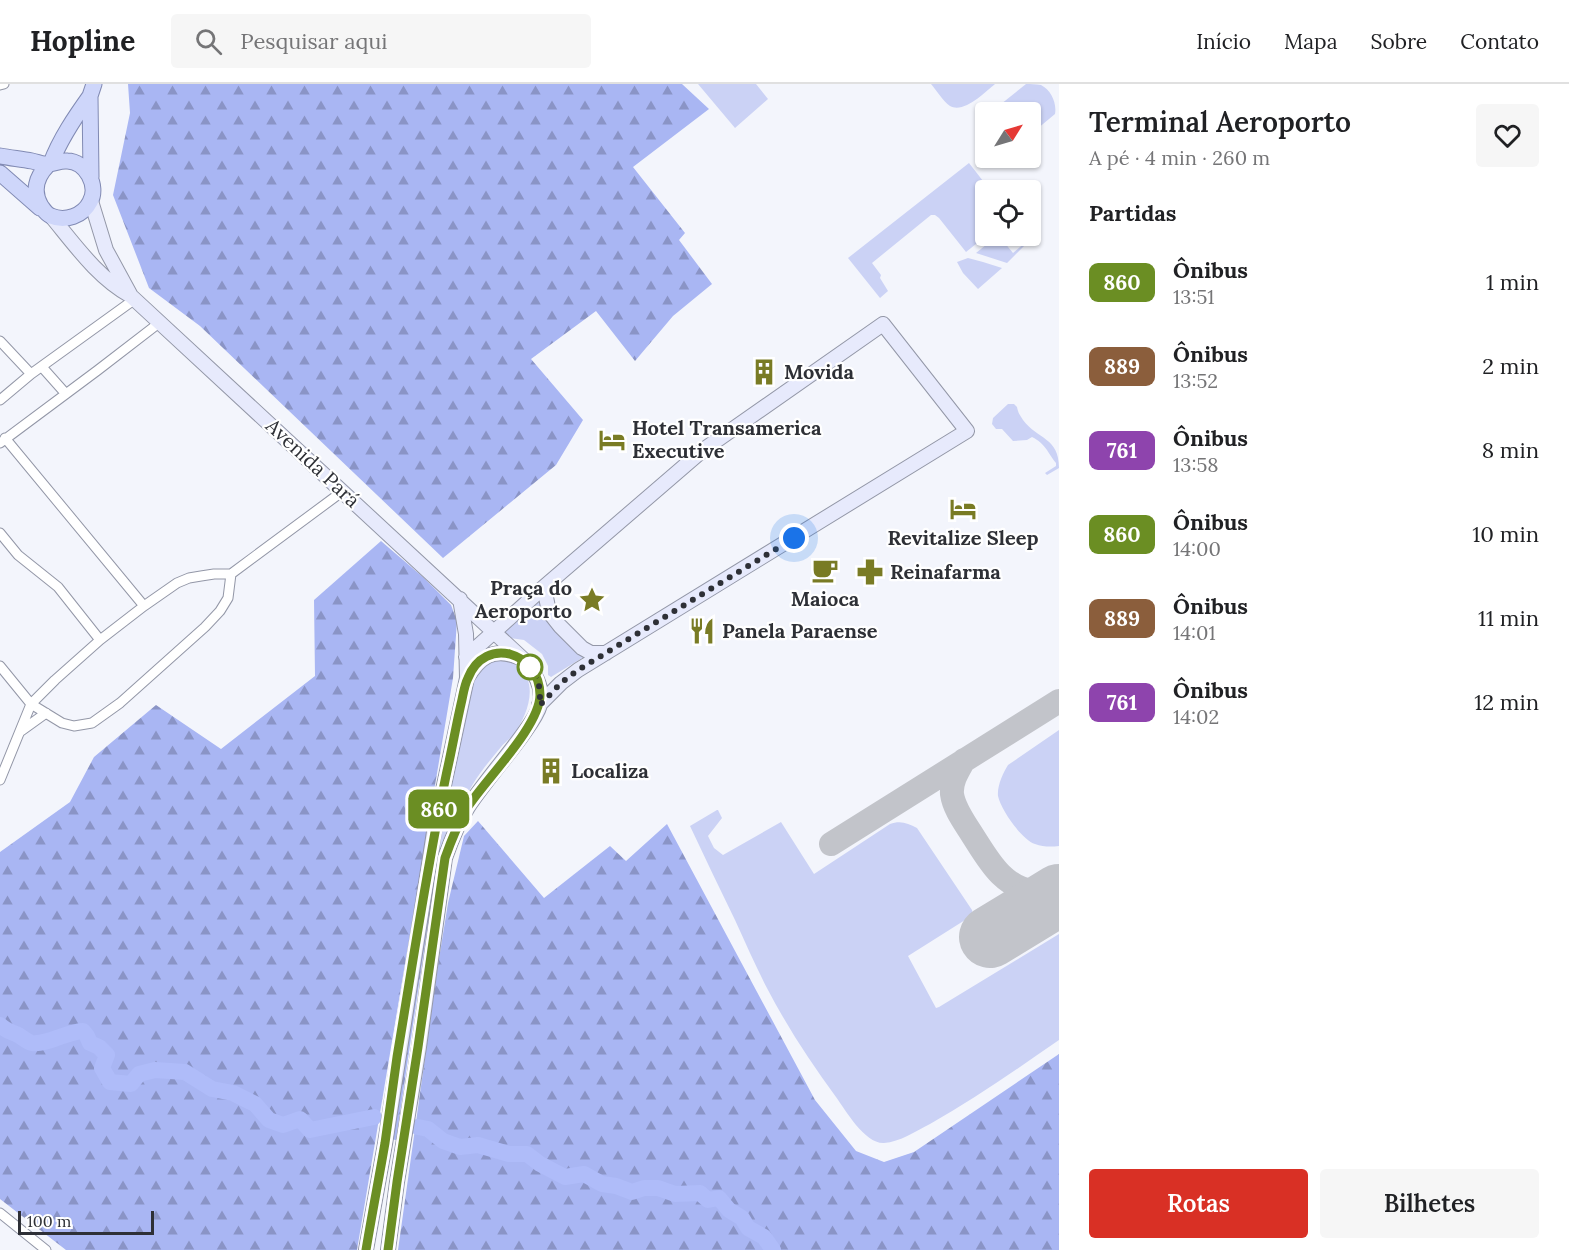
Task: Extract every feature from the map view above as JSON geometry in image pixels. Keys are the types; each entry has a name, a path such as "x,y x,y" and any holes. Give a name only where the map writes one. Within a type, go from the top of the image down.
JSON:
{"main road":[{"path":"48,214 38,201 36,183 92,90"},
{"path":"0,173 48,214 68,218 74,217 87,208 93,193 91,177 92,90"},
{"path":"0,156 49,164 64,160 71,161 91,177"},
{"name":"Avenida Pará","path":"91,201 106,250 133,298"},
{"name":"Avenida Pará","path":"48,214 104,277 133,298 523,659 537,677 540,686 540,705"},
{"path":"388,1250 445,858 467,808 526,731 540,705 561,683 578,670 967,431 883,324 703,450 466,657"},
{"path":"544,587 549,612 560,626 582,648 591,653 606,653"},
{"path":"366,1250 434,832 467,678 465,621 460,599"},
{"path":"467,678 475,665 496,652 511,654 523,659"}],"street":[{"path":"0,400 133,298"},
{"path":"144,606 2,441 159,323"},
{"path":"0,341 31,374"},
{"path":"42,366 66,394"},
{"path":"0,780 31,704 99,640 177,583 189,578 231,574 343,491"},
{"path":"0,532 18,555 58,587 99,640"},
{"path":"0,666 31,704 62,723 83,726 92,723 120,703 220,611 228,598 231,574"},
{"path":"20,732 46,713"},
{"path":"0,1213 44,1249"}],"shaded area":[{"path":"698,84 756,84 768,99 735,128"},
{"path":"931,84 995,84 968,105 956,108 947,104"},
{"path":"1026,84 1041,85 1050,93 1054,101 1055,114 1041,126 1041,102 1004,102"},
{"path":"969,163 982,180 975,180 975,245 966,252 939,218 931,215 872,263 881,275 880,278 888,291 880,298 848,258"},
{"path":"985,246 1007,246 1013,253 1024,246 1007,263 976,253"},
{"path":"968,258 1002,268 978,289 963,273 957,262"},
{"path":"1008,404 1014,404 1029,427 1052,444 1058,458 1059,468 1047,475 1045,473 1056,466 1056,463 1040,442 1032,437 1027,440 1013,441 1002,429 996,429 992,424 993,418"},
{"path":"540,596 542,615 574,650 587,655 551,677 548,675 548,666 542,654 524,640 510,638 501,630"},
{"path":"491,659 513,661 520,667 529,685 527,708 514,734 483,770 467,794 435,868 431,868 462,737 473,678"},
{"path":"1059,730 1059,846 1050,847 1035,844 1024,837 1003,809 998,796 998,788 1008,765"},
{"path":"717,810 722,818 708,836 714,848 723,855 781,822 814,874 890,824 904,823 917,828 972,910 973,915 908,956 936,1008 1059,934 1059,1040 980,1094 914,1133 896,1141 884,1143 870,1138 851,1118 784,1018 759,973 690,826"}],"green space":[{"path":"128,84 682,84 709,109 633,167 685,233 679,240 712,284 673,316 635,361 596,311 531,359 583,420 556,465 443,558 200,326 149,288 113,195 130,113"},
{"path":"381,541 451,605 457,621 453,678 357,1250 66,1250 0,1199 0,852 70,802 94,757 156,705 221,749 315,676 314,600"},
{"path":"478,821 544,898 610,846 626,861 667,824 815,1100 856,1151 884,1162 914,1152 1059,1054 1059,1250 398,1250 448,903 464,836"},
{"path":"431,875 435,876 396,1140 389,1139"}],"waterway":[{"path":"0,1025 32,1043 83,1031 90,1043 99,1047 107,1055 102,1068 110,1082 131,1084 139,1074 155,1070 185,1072 212,1089 233,1093 255,1104 269,1120 283,1125 300,1119 310,1130 374,1117"},
{"path":"418,1127 428,1129 443,1141 460,1147 478,1145 509,1154 527,1154 540,1164 565,1177 584,1174 602,1184 632,1192 644,1188 658,1188 675,1194 700,1193 708,1200 719,1198 729,1210 742,1218 748,1228 764,1237 773,1250"}],"taxiway":[{"path":"831,844 1059,701"},
{"path":"964,760 954,780 953,800 960,816 991,864 1006,879 1024,889 1045,893 1059,891"}],"runway":[{"path":"990,937 1059,895"}],"bus line":[{"name":"860","path":"366,1250 434,832 467,678 475,665 487,656 503,652 523,659 533,671 540,686 540,705 526,731 467,808 445,858 388,1250"}],"place":[{"name":"Movida","path":"764,372"},
{"name":"Hotel Transamerica Executive","path":"612,440"},
{"name":"Revitalize Sleep","path":"963,509"},
{"name":"Maioca","path":"825,570"},
{"name":"Reinafarma","path":"870,572"},
{"name":"Praça do Aeroporto","path":"592,600"},
{"name":"Panela Paraense","path":"702,631"},
{"name":"Localiza","path":"551,771"}],"route":[{"path":"530,667 540,686 540,705 561,683 578,670 794,538"}]}
